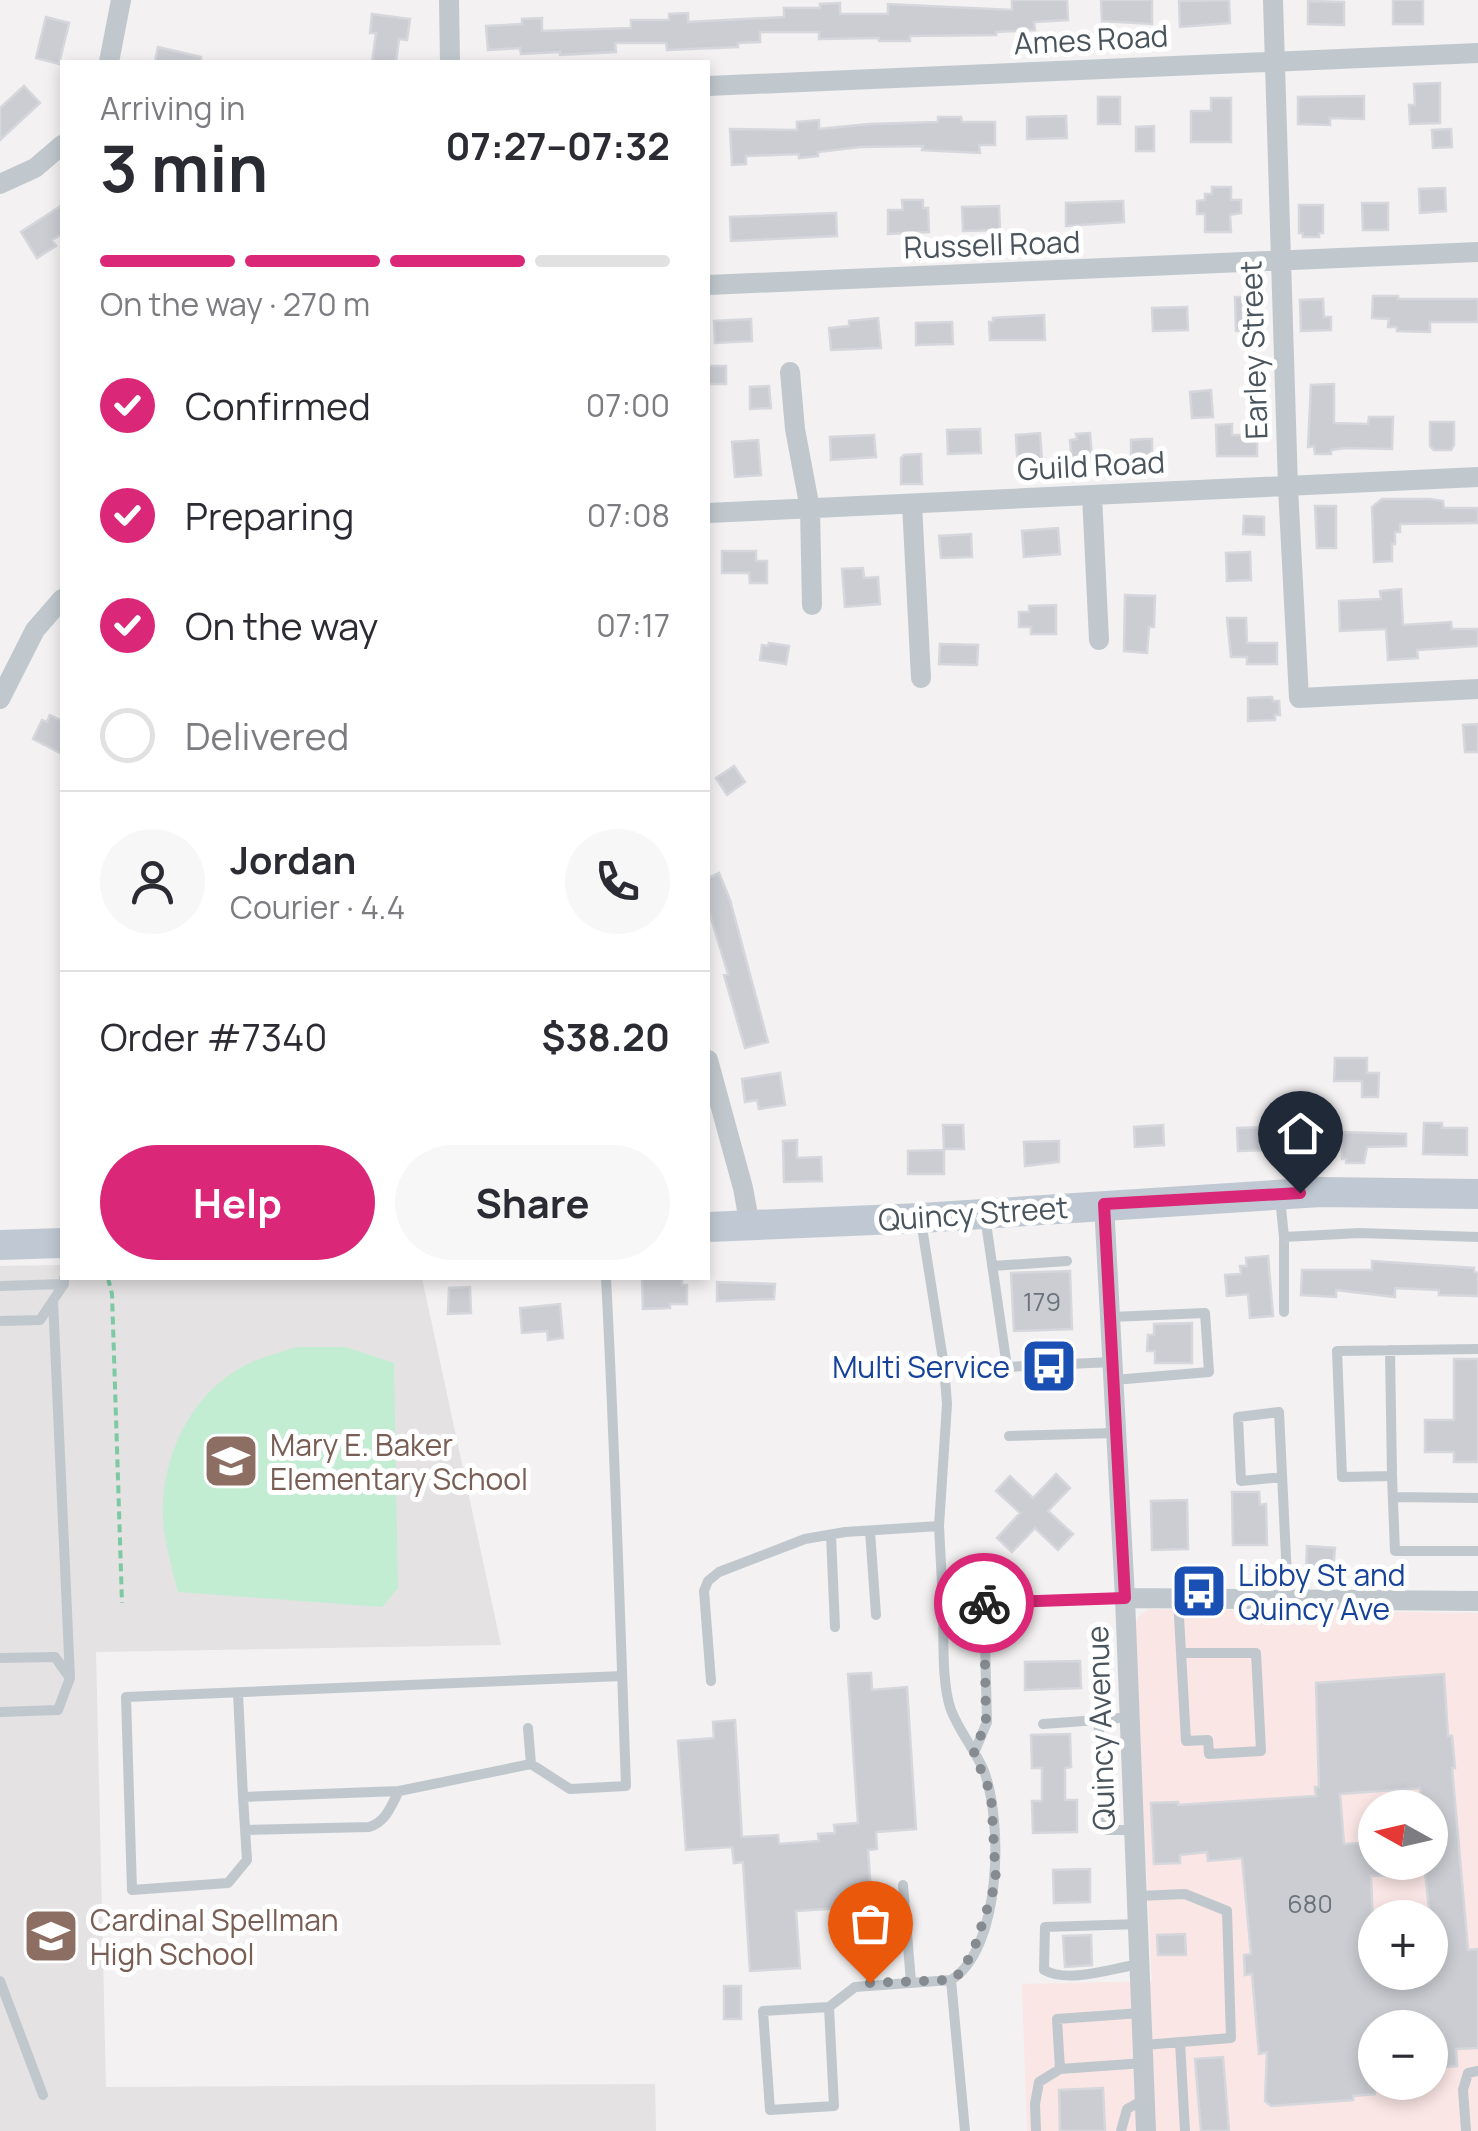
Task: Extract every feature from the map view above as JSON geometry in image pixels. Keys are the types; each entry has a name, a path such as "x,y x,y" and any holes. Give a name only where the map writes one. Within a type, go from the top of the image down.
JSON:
{"main road":[{"name":"Quincy Street","path":"710,1227 921,1218 1360,1190 1478,1194"},
{"path":"0,1245 60,1243"}],"street":[{"path":"110,60 121,0"},
{"path":"449,0 450,60"},
{"name":"Earley Street","path":"1273,0 1288,487 1299,698 1478,689"},
{"name":"Ames Road","path":"710,86 1478,54"},
{"path":"0,184 35,168 60,147"},
{"name":"Russell Road","path":"710,285 1478,252"},
{"path":"790,372 795,429 810,509 812,605"},
{"name":"Guild Road","path":"710,513 1478,477"},
{"path":"1092,494 1099,640"},
{"path":"912,504 921,678"},
{"path":"0,699 35,630 60,601"},
{"path":"710,1067 750,1226"},
{"name":"Quincy Avenue","path":"1104,1204 1125,1598 1146,2131"},
{"path":"1125,1598 1478,1601"}],"lane":[{"path":"1280,1194 1284,1312"},
{"path":"985,1213 1007,1367 1209,1372 1205,1313 1110,1318"},
{"path":"829,2007 834,2106 770,2110 763,2011 829,2007 856,1986 950,1980 962,1972 975,1946 996,1882 991,1794 948,1696 939,1526 947,1404 921,1218"},
{"path":"1284,1237 1360,1233 1478,1237"},
{"path":"992,1266 1067,1261"},
{"path":"243,1797 399,1790 531,1764 570,1789 626,1786 606,1280"},
{"path":"0,1286 64,1281"},
{"path":"0,1321 40,1320 64,1281"},
{"path":"0,1712 58,1710 70,1678 53,1300"},
{"path":"1392,1476 1342,1477 1338,1351 1478,1348"},
{"path":"1390,1350 1395,1551 1478,1551"},
{"path":"1282,1477 1241,1481 1238,1417 1278,1412 1282,1477 1288,1599"},
{"path":"1009,1436 1116,1433"},
{"path":"1393,1497 1478,1498"},
{"path":"711,1680 704,1591 708,1580 719,1572 769,1550 831,1534 939,1526"},
{"path":"870,1531 876,1615"},
{"path":"831,1534 835,1627"},
{"path":"943,1603 1125,1598"},
{"path":"1178,1598 1181,1653 1186,1741 1208,1740 1208,1754 1261,1751 1256,1653 1181,1653"},
{"path":"974,1753 986,1722 984,1602"},
{"path":"0,1658 55,1657 70,1678"},
{"path":"238,1693 246,1860 228,1883 132,1890 126,1698 238,1693 622,1676"},
{"path":"1043,1724 1130,1717"},
{"path":"1098,1720 1107,1830 1135,1830"},
{"path":"528,1728 531,1764"},
{"path":"245,1830 369,1827 387,1815 399,1790"},
{"path":"903,1885 911,1982"},
{"path":"1036,2131 1038,2082 1060,2069 1144,2054 1180,2042 1231,2038 1227,1911 1184,1894 1138,1896"},
{"path":"1139,1924 1045,1927 1044,1970 1055,1974 1093,1973 1140,1964"},
{"path":"950,1980 965,2131"},
{"path":"0,1981 42,2094"},
{"path":"1060,2069 1057,2019 1142,2013"},
{"path":"1180,2042 1185,2131"},
{"path":"1466,2131 1464,2082 1468,2073 1478,2071"},
{"path":"1121,2131 1127,2109 1146,2098"}],"path":[{"path":"108,1280 122,1603"}],"shaded area":[{"name":"Mary E. Baker Elementary School","path":"60,1265 60,1280 422,1280 501,1645 96,1652 106,2087 655,2084 656,2131 0,2131 0,1266"},
{"path":"1149,1609 1478,1613 1478,2131 1027,2131 1022,1984 1152,1981 1135,1625"}],"green space":[{"path":"296,1347 346,1347 394,1363 398,1588 382,1607 178,1592 165,1539 163,1506 172,1456 181,1432 194,1410 230,1375 252,1362"}],"building":[{"path":"1012,0 1067,0 1068,20 1034,22 1035,30 996,35 910,36 910,41 819,39 819,32 760,32 760,42 738,43 738,47 667,50 666,43 615,43 616,52 560,55 521,54 520,48 488,50 486,26 522,24 522,19 542,18 542,31 631,28 631,20 669,20 669,14 688,13 688,22 784,17 784,8 820,8 820,4 840,3 840,14 888,14 888,4 1012,10"},
{"path":"1101,0 1152,0 1152,24 1102,21"},
{"path":"1229,0 1230,23 1180,27 1179,1"},
{"path":"1393,0 1423,0 1423,24 1393,24"},
{"path":"1308,1 1344,2 1344,25 1308,24"},
{"path":"372,14 410,19 407,40 399,39 396,60 372,60 376,33 370,33"},
{"path":"46,17 69,23 59,64 36,58"},
{"path":"158,47 201,57 201,60 155,60"},
{"path":"1440,83 1440,123 1410,124 1409,105 1415,105 1414,84"},
{"path":"24,86 40,103 0,140 0,108"},
{"path":"1364,96 1364,119 1330,118 1330,125 1298,124 1298,97"},
{"path":"1098,97 1120,97 1120,124 1098,124"},
{"path":"1211,98 1231,98 1231,142 1191,142 1191,111 1211,111"},
{"path":"1066,116 1067,138 1027,139 1027,117"},
{"path":"938,117 995,122 995,145 979,145 980,153 922,150 923,146 860,147 799,158 799,154 746,156 746,164 732,165 730,129 797,130 797,122 819,120 819,129 938,122"},
{"path":"1154,126 1154,151 1136,151 1136,127"},
{"path":"1451,129 1452,147 1433,148 1432,130"},
{"path":"1212,187 1231,187 1231,200 1241,200 1241,213 1230,215 1231,232 1205,232 1205,214 1197,214 1197,201 1212,194"},
{"path":"1445,188 1446,211 1420,213 1419,189"},
{"path":"902,200 923,200 923,208 928,208 929,232 888,234 888,210 903,210"},
{"path":"1123,201 1124,222 1066,226 1066,203"},
{"path":"1362,203 1388,203 1388,230 1363,230"},
{"path":"1299,205 1323,205 1323,233 1319,237 1303,237 1299,233"},
{"path":"60,206 60,235 52,240 56,246 37,258 21,232"},
{"path":"999,206 1000,230 963,231 962,207"},
{"path":"836,213 837,236 731,241 730,217"},
{"path":"1373,296 1478,299 1478,322 1430,322 1430,332 1397,331 1397,327 1388,327 1389,319 1372,318"},
{"path":"1235,297 1257,297 1258,331 1236,331"},
{"path":"1323,299 1324,317 1331,317 1331,330 1301,331 1300,300"},
{"path":"1187,307 1188,330 1153,331 1152,308"},
{"path":"1044,315 1045,340 990,340 989,322 993,318"},
{"path":"878,318 881,348 831,350 829,328"},
{"path":"751,319 752,341 715,343 714,321"},
{"path":"952,322 953,344 916,345 916,323"},
{"path":"710,366 726,366 726,384 710,384"},
{"path":"1334,384 1334,423 1368,424 1369,417 1393,417 1392,449 1345,448 1331,450 1331,454 1315,454 1314,446 1308,447 1311,385"},
{"path":"769,386 771,408 750,409 750,387"},
{"path":"1211,390 1213,417 1192,418 1190,392"},
{"path":"1430,422 1454,422 1451,450 1434,450 1430,446"},
{"path":"1232,424 1232,435 1257,435 1257,456 1217,456 1216,425"},
{"path":"980,429 981,453 948,454 947,430"},
{"path":"1040,433 1043,474 1018,475 1016,435"},
{"path":"1090,433 1093,470 1073,472 1070,440 1077,439 1076,434"},
{"path":"874,435 876,457 831,460 830,437"},
{"path":"1152,439 1152,467 1131,468 1131,440"},
{"path":"758,440 761,475 735,477 732,442"},
{"path":"921,454 922,484 901,484 901,458"},
{"path":"1382,499 1430,499 1443,501 1444,508 1478,508 1478,523 1400,524 1392,544 1392,561 1374,562 1372,507"},
{"path":"1315,506 1336,506 1336,548 1317,548"},
{"path":"1244,516 1264,517 1264,535 1243,534"},
{"path":"1058,528 1060,554 1024,557 1022,531"},
{"path":"971,534 972,557 941,558 939,536"},
{"path":"722,551 756,551 756,561 767,561 767,583 750,583 749,573 722,573"},
{"path":"1250,552 1251,580 1227,581 1226,553"},
{"path":"863,568 864,578 878,577 880,604 845,607 842,569"},
{"path":"1401,589 1403,625 1451,622 1452,629 1478,629 1478,646 1417,650 1418,658 1388,660 1386,629 1340,631 1339,601 1381,599 1380,591"},
{"path":"1125,595 1155,596 1154,627 1149,627 1147,653 1124,651"},
{"path":"1056,605 1056,634 1031,634 1031,627 1019,627 1019,612 1029,612 1029,606"},
{"path":"1227,618 1246,618 1247,643 1277,643 1277,664 1247,664 1247,657 1231,657"},
{"path":"940,644 978,645 977,665 939,664"},
{"path":"762,645 789,646 786,664 760,660"},
{"path":"1272,697 1279,701 1280,715 1275,715 1275,720 1248,721 1248,698"},
{"path":"50,715 60,720 60,753 33,739 42,720 47,722"},
{"path":"1478,724 1478,752 1465,752 1463,725"},
{"path":"734,766 745,782 727,795 716,778"},
{"path":"719,873 730,900 768,1042 745,1048 710,915 710,877"},
{"path":"1335,1058 1367,1058 1367,1073 1379,1073 1378,1097 1362,1097 1362,1081 1334,1081"},
{"path":"780,1073 785,1105 759,1109 757,1100 745,1102 742,1079"},
{"path":"1424,1123 1467,1128 1467,1155 1423,1154"},
{"path":"943,1125 963,1125 964,1149 944,1149"},
{"path":"1163,1125 1164,1145 1135,1147 1134,1127"},
{"path":"1273,1127 1273,1150 1238,1151 1237,1128"},
{"path":"1342,1132 1406,1134 1406,1146 1367,1147 1364,1163 1346,1163 1342,1159"},
{"path":"797,1140 797,1158 821,1157 822,1181 784,1182 783,1141"},
{"path":"1059,1141 1059,1162 1025,1166 1024,1142"},
{"path":"944,1150 944,1174 908,1174 908,1151"},
{"path":"1268,1256 1273,1316 1250,1318 1248,1294 1227,1296 1225,1275 1241,1274 1240,1266 1247,1266 1246,1258"},
{"path":"1372,1261 1474,1268 1478,1273 1478,1296 1395,1288 1395,1297 1336,1290 1336,1297 1301,1295 1302,1270 1372,1270"},
{"path":"1070,1271 1072,1329 1014,1331 1011,1273"},
{"path":"642,1280 682,1280 682,1285 687,1285 687,1304 643,1309"},
{"path":"717,1282 775,1284 774,1299 717,1301"},
{"path":"470,1287 471,1313 448,1314 449,1288"},
{"path":"560,1304 563,1338 548,1340 547,1331 522,1333 520,1308"},
{"path":"1192,1323 1192,1363 1155,1363 1155,1351 1147,1351 1148,1335 1154,1335 1154,1324"},
{"path":"1454,1359 1478,1359 1478,1462 1454,1462 1454,1452 1425,1452 1425,1420 1454,1420"},
{"path":"1056,1474 1070,1488 1048,1511 1073,1534 1058,1550 1035,1528 1012,1552 997,1538 1020,1513 996,1491 1010,1476 1033,1498"},
{"path":"1232,1492 1259,1492 1260,1505 1266,1504 1267,1545 1233,1545"},
{"path":"1187,1500 1188,1549 1152,1550 1151,1501"},
{"path":"1307,1546 1335,1548 1333,1570 1306,1569"},
{"path":"1080,1661 1081,1688 1025,1690 1025,1662"},
{"path":"871,1673 872,1690 907,1687 916,1829 876,1832 877,1849 868,1850 872,1906 796,1911 800,1968 750,1971 743,1862 734,1863 732,1847 686,1850 678,1741 714,1738 713,1722 735,1720 742,1837 778,1835 779,1844 819,1841 818,1834 835,1833 834,1825 858,1823 848,1674"},
{"path":"1444,1674 1468,1950 1478,1949 1478,2048 1456,2049 1457,2066 1448,2067 1448,2010 1358,2010 1358,2096 1353,2100 1271,2106 1265,2101 1267,2052 1259,2054 1252,1974 1245,1975 1244,1955 1251,1954 1242,1858 1208,1861 1207,1852 1180,1855 1180,1863 1154,1864 1151,1803 1178,1805 1316,1796 1315,1787 1319,1787 1316,1683","holes":["1358,1790 1448,1790 1448,1880 1426,1880 1428,1900 1448,1900 1448,1990 1358,1990 1358,1900 1372,1900 1371,1880 1358,1880 1358,1843 1344,1844 1340,1794"]},
{"path":"1070,1734 1071,1767 1065,1768 1065,1800 1077,1800 1077,1832 1033,1833 1032,1801 1042,1801 1042,1768 1032,1768 1031,1735"},
{"path":"1090,1869 1090,1902 1054,1903 1053,1870"},
{"path":"1185,1934 1186,1955 1158,1955 1157,1935"},
{"path":"1091,1935 1092,1965 1065,1967 1063,1936"},
{"path":"724,1986 741,1986 741,2019 724,2019"},
{"path":"1223,2057 1229,2131 1201,2131 1195,2059"},
{"path":"1103,2088 1105,2131 1060,2131 1059,2090"}],"way so far":[{"path":"870,1983 950,1980 962,1972 990,1909 996,1882 991,1794 974,1753 986,1722 984,1603"}],"place":[{"name":"Multi Service","path":"1049,1366"},
{"name":"Mary E. Baker Elementary School","path":"231,1461"},
{"name":"Libby St and Quincy Ave","path":"1199,1591"},
{"name":"Cardinal Spellman High School","path":"51,1936"}],"route":[{"path":"984,1603 1125,1598 1104,1204 1300,1193"}]}
